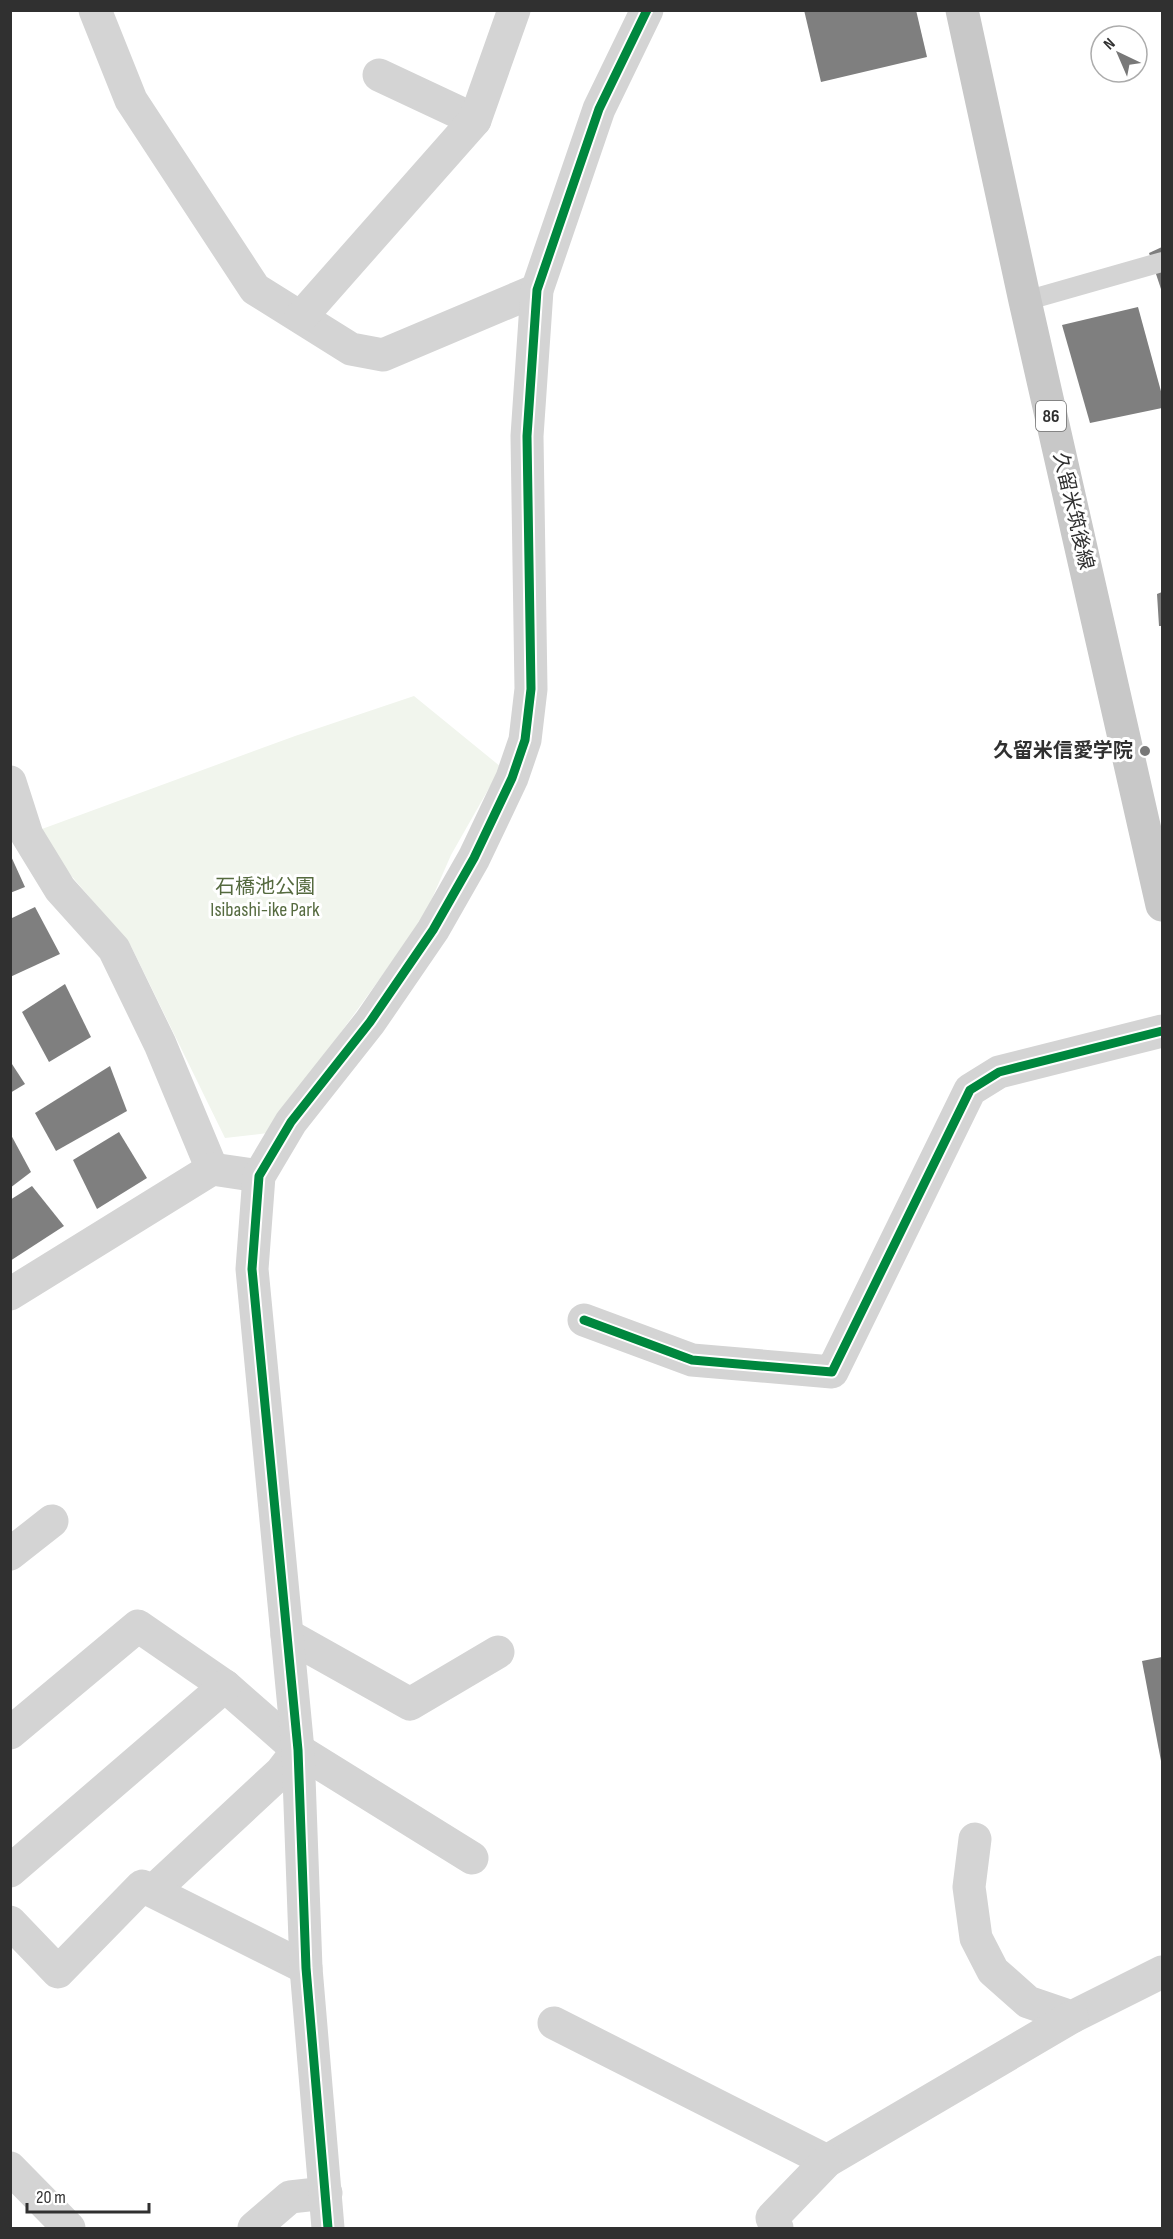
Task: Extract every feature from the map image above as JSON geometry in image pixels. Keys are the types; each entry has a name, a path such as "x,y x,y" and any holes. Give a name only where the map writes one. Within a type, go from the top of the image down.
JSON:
{"main road":[{"name":"久留米筑後線","path":"963,10 1025,301 1153,815 1162,905"}],"street":[{"path":"95,10 131,100 255,289 351,349 383,355 537,290"},
{"path":"301,317 475,120 514,10"},
{"path":"328,2229 306,1968 298,1750 252,1269 259,1176 291,1122 370,1022 433,930 474,858 512,778 525,740 531,689 527,436 537,290 599,109 647,10"},
{"path":"379,75 475,120"},
{"path":"10,782 27,835 60,889 114,949 160,1044 212,1169"},
{"path":"584,1320 692,1360 832,1372 970,1090 999,1072 1162,1032"},
{"path":"10,1294 212,1169 259,1176"},
{"path":"10,1554 52,1521"},
{"path":"10,1733 138,1626 225,1686 298,1750 472,1858"},
{"path":"287,1635 410,1704 498,1652"},
{"path":"10,1871 225,1686"},
{"path":"154,1890 281,1772 298,1750"},
{"path":"975,1839 969,1887 976,1938 993,1971 1028,2002 1072,2017"},
{"path":"10,1922 58,1972 141,1886 154,1890 306,1968"},
{"path":"777,2229 772,2218 827,2161 1072,2017 1162,1972"},
{"path":"554,2023 827,2161"},
{"path":"10,2168 69,2229"},
{"path":"254,2229 290,2197 326,2193"}],"lane":[{"path":"1025,301 1162,262"}],"green space":[{"name":"石橋池公園 Isibashi-ike Park","path":"414,696 501,767 451,855 423,919 268,1133 225,1138 131,946 63,866 42,829 295,736"}],"building":[{"path":"804,10 916,10 927,57 821,82"},
{"path":"1162,247 1162,292 1149,253"},
{"path":"1138,307 1162,395 1162,408 1090,423 1062,325"},
{"path":"1162,592 1162,626 1159,626 1157,594"},
{"path":"10,854 25,887 10,893"},
{"path":"35,907 60,954 10,977 10,919"},
{"path":"65,984 91,1037 49,1062 22,1012"},
{"path":"10,1061 25,1084 10,1093"},
{"path":"110,1066 127,1111 56,1151 35,1113"},
{"path":"119,1132 147,1178 97,1209 73,1160"},
{"path":"10,1133 31,1172 10,1188"},
{"path":"32,1186 64,1226 10,1261 10,1200"},
{"path":"1162,1657 1162,1761 1161,1761 1142,1661"}],"cycle path":[{"path":"328,2228 306,1968 298,1750 252,1269 259,1176 291,1122 370,1022 433,930 474,858 512,778 525,740 531,689 527,436 537,290 599,109 647,10"},
{"path":"584,1320 692,1360 832,1372 970,1090 999,1072 1162,1031"}],"place":[{"name":"久留米信愛学院","path":"1145,751"}]}
